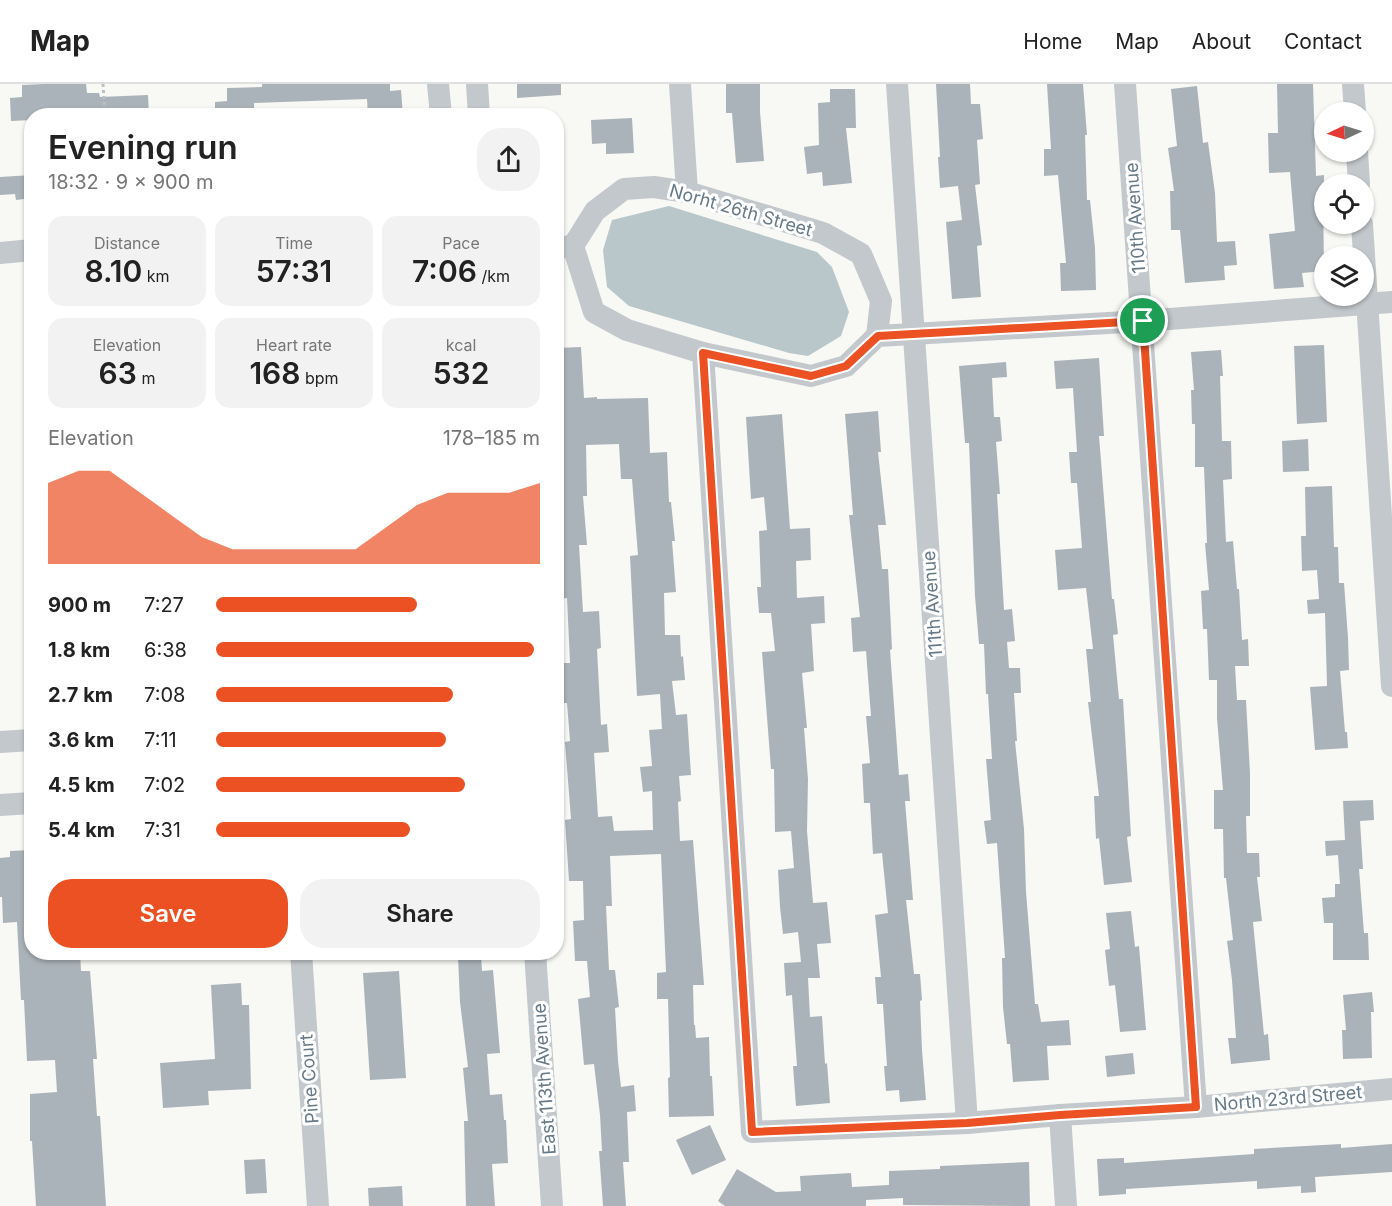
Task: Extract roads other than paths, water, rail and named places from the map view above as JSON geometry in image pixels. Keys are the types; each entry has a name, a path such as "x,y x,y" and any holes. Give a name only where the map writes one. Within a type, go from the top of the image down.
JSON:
{"street":[{"path":"438,84 440,108"},
{"path":"477,84 478,108"},
{"path":"680,84 687,192"},
{"name":"111th Avenue","path":"897,84 967,1123"},
{"name":"110th Avenue","path":"1125,84 1196,1107"},
{"path":"1353,84 1354,102"},
{"name":"Norht 26th Street","path":"565,247 595,211 624,189 654,187 687,192 823,233 861,254 881,301 878,336"},
{"path":"565,247 594,312 627,330 703,353 811,376 846,366 878,336 1143,321 1341,306"},
{"path":"0,253 24,251"},
{"path":"1374,303 1392,302"},
{"path":"1367,306 1392,686"},
{"name":"North 23rd Street","path":"703,353 752,1132 967,1123 1196,1107 1392,1089"},
{"path":"0,742 24,740"},
{"path":"0,805 24,804"},
{"name":"Pine Court","path":"302,960 318,1206"},
{"name":"East 113th Avenue","path":"536,960 552,1206"},
{"path":"1060,1115 1066,1206"}]}
